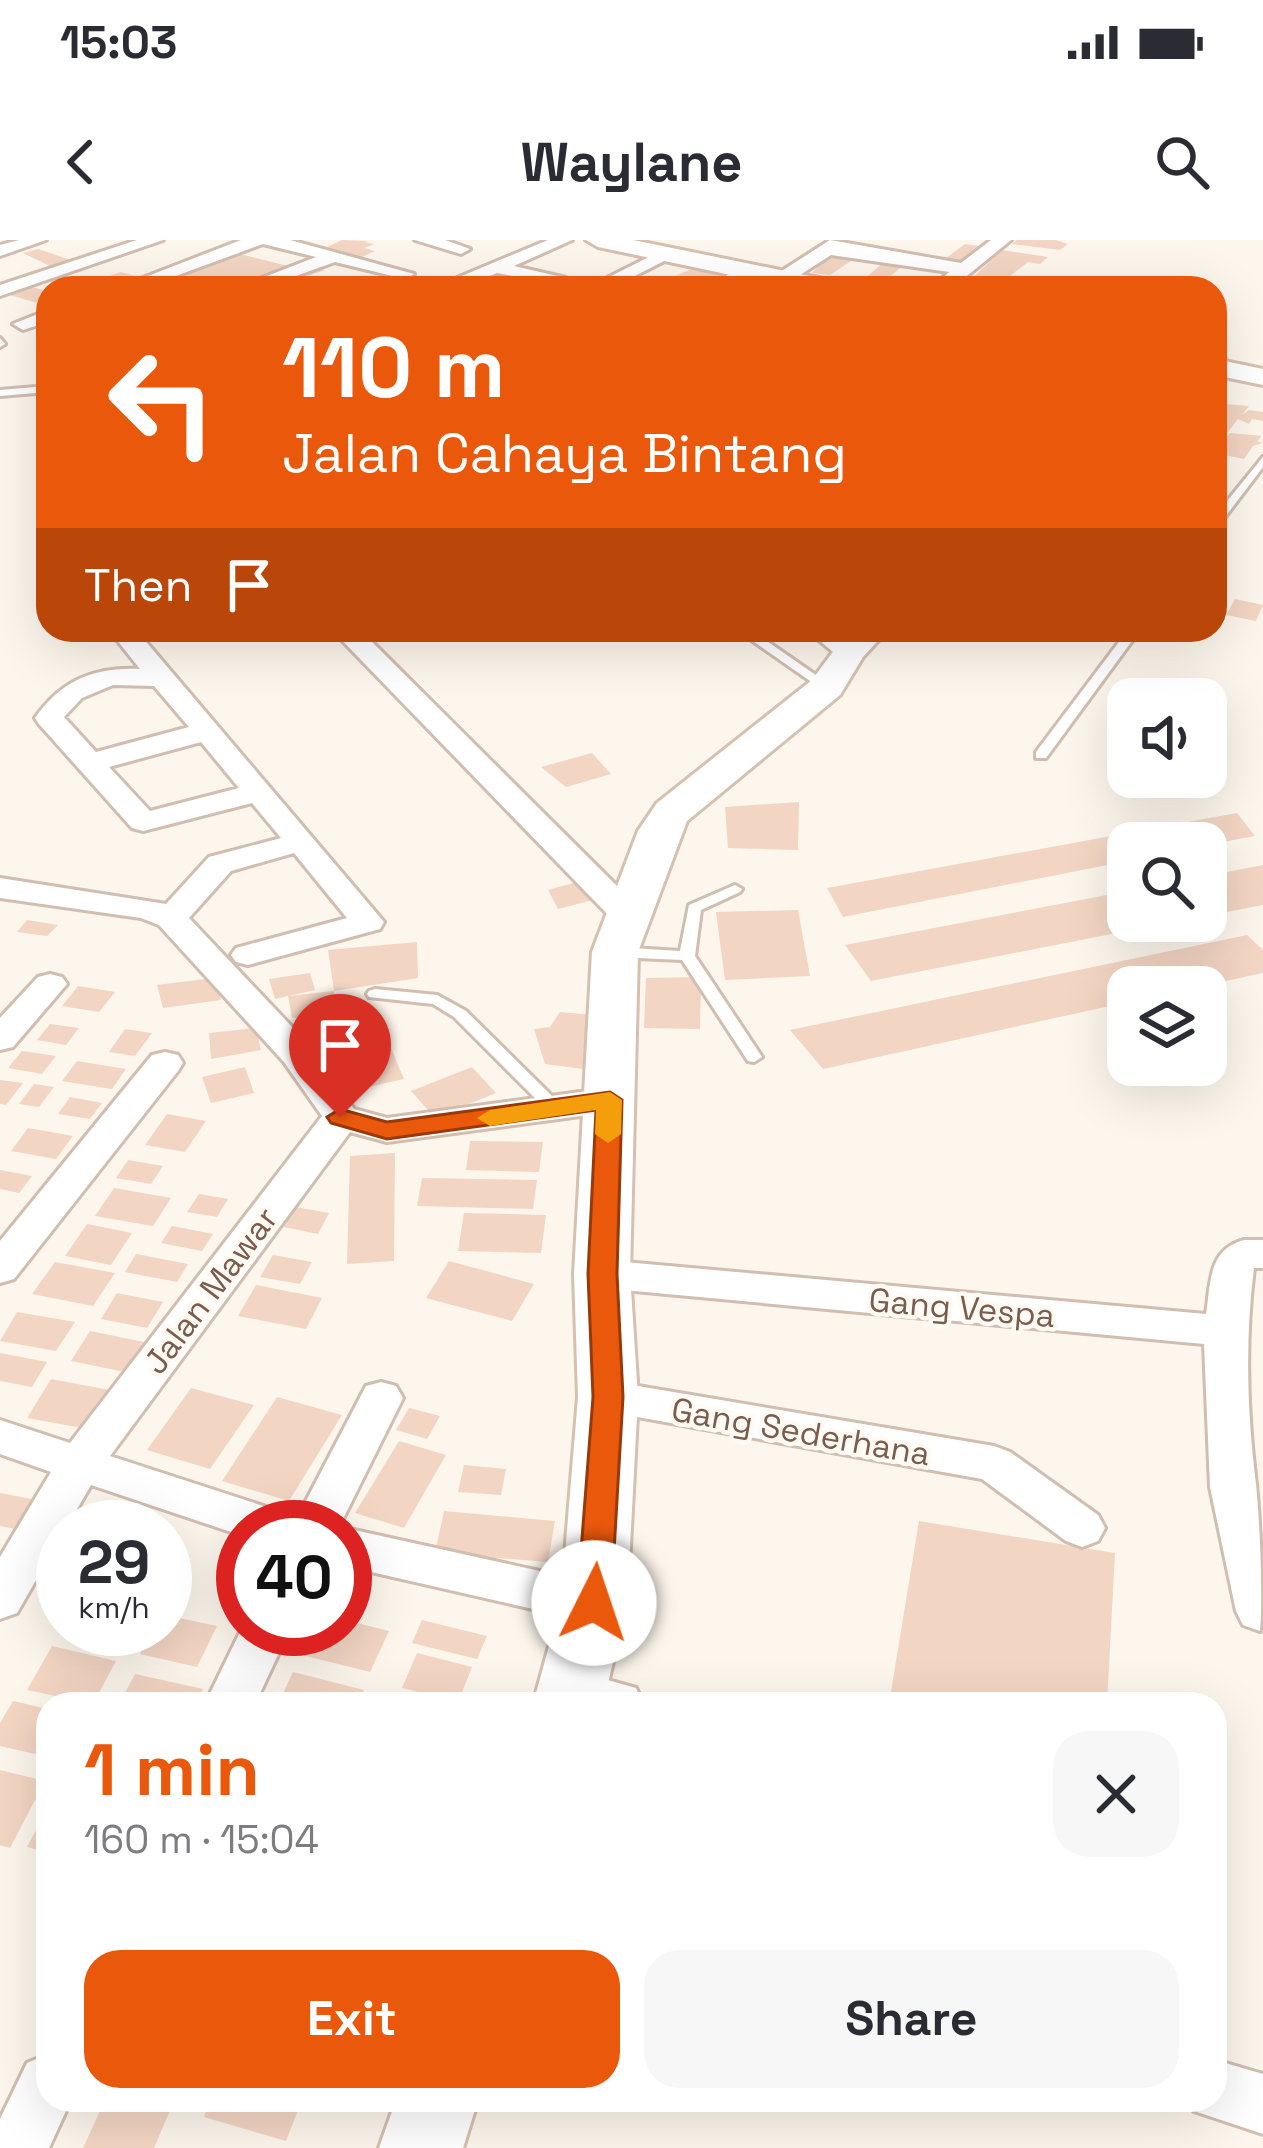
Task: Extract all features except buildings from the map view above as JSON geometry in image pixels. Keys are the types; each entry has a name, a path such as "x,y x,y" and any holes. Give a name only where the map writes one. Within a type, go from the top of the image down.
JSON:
{"street":[{"path":"0,254 37,240"},
{"path":"50,276 154,240"},
{"path":"159,276 257,240"},
{"path":"269,240 297,243 332,257 406,274 400,276"},
{"path":"424,240 461,248"},
{"path":"473,276 563,240"},
{"path":"598,240 771,276"},
{"path":"955,276 990,243"},
{"path":"786,276 836,244 964,269"},
{"path":"0,254 60,271"},
{"path":"622,276 668,255"},
{"path":"279,276 332,257"},
{"path":"496,267 537,276"},
{"path":"738,276 746,272"},
{"path":"4,298 36,283"},
{"path":"4,298 36,308"},
{"path":"23,324 36,318"},
{"path":"1227,369 1263,376"},
{"path":"132,642 368,922 248,955"},
{"path":"356,642 621,934"},
{"path":"587,1692 608,1397 602,1274 621,934 659,831 672,812 841,650"},
{"path":"163,678 118,674 89,680 62,697 49,718 143,822 258,792"},
{"path":"90,763 207,731"},
{"path":"171,918 220,864 300,842"},
{"path":"0,888 148,909 171,918 297,1054 340,1117 387,1130 610,1100"},
{"path":"0,1040 50,984"},
{"path":"0,1269 164,1064"},
{"name":"Jalan Mawar","path":"0,1599 80,1463 340,1117"},
{"path":"1260,1611 1233,1487 1225,1330 1234,1263 1244,1254 1261,1254"},
{"name":"Gang Vespa","path":"602,1274 1225,1330"},
{"name":"Gang Sederhana","path":"608,1397 994,1464 1082,1528"},
{"path":"330,1500 381,1398"},
{"path":"0,1437 216,1508"},
{"path":"372,1553 594,1603"},
{"path":"236,1692 253,1656"},
{"path":"1227,2094 1263,2104"},
{"path":"17,2148 36,2109"},
{"path":"421,2148 432,2112"}],"lane":[{"path":"0,393 36,390"},
{"path":"1227,508 1263,460"},
{"path":"802,642 841,650"},
{"path":"1041,755 1125,642"},
{"path":"687,956 694,908 735,889"},
{"path":"621,934 687,956 754,1057"},
{"path":"375,994 437,1000 460,1014 555,1108"}],"slow traffic":[{"path":"490,1118 610,1100 608,1134"}],"route":[{"path":"340,1117 387,1130 610,1100 602,1274 608,1397 594,1603"}]}
